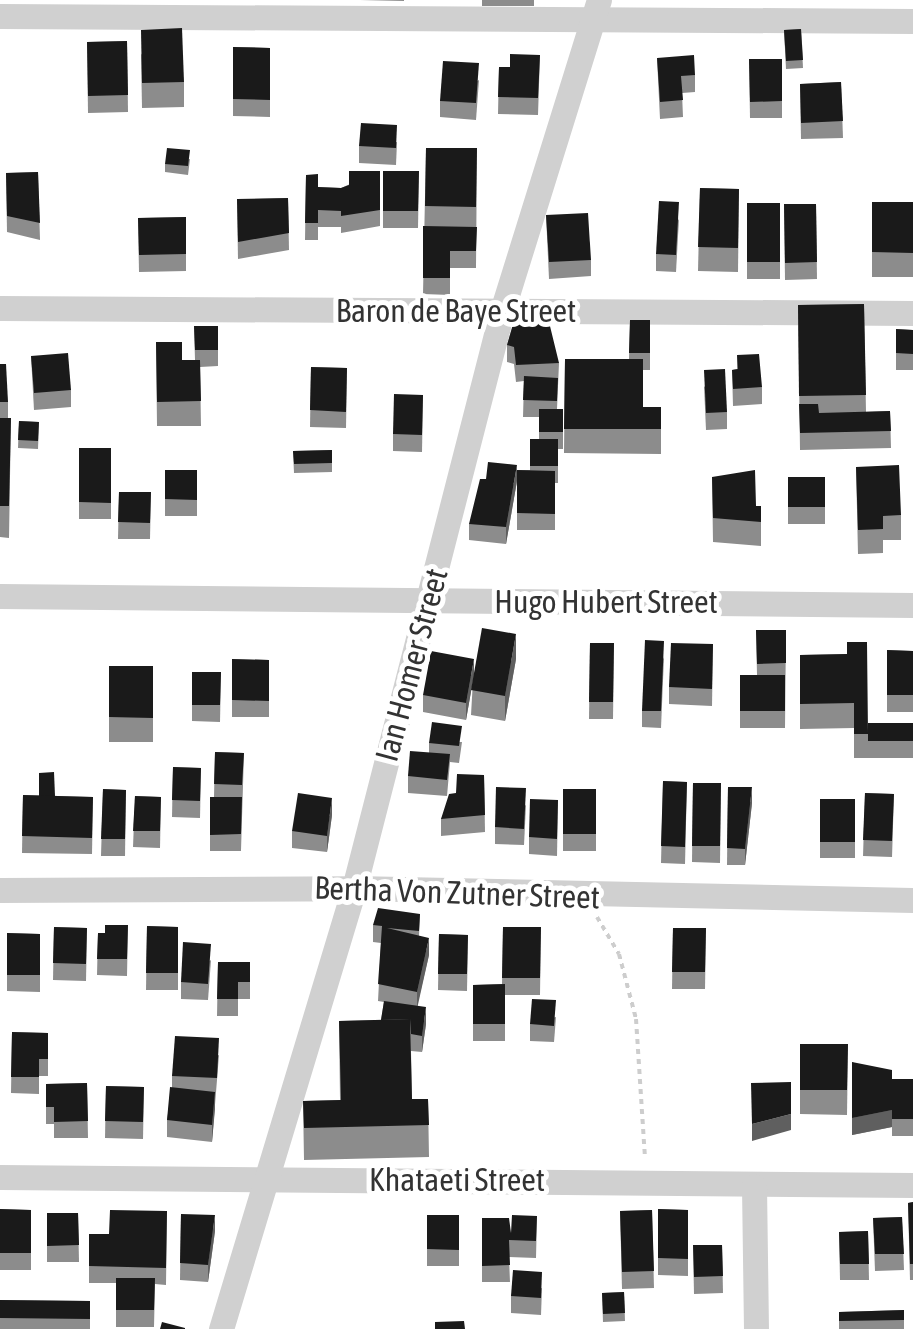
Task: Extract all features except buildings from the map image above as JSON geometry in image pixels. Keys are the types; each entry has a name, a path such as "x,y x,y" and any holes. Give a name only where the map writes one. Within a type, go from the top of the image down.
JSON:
{"street":[{"path":"0,16 596,9 913,22"},
{"name":"Ian Homer Street","path":"221,1329 270,1180 354,888 502,311 596,9"},
{"name":"Baron de Baye Street","path":"0,308 913,313"},
{"name":"Hugo Hubert Street","path":"0,596 913,605"},
{"name":"Bertha Von Zutner Street","path":"0,890 354,888 597,898 913,900"},
{"name":"Khataeti Street","path":"0,1177 646,1180 754,1186 913,1184"},
{"path":"754,1186 756,1329"}],"path":[{"path":"597,898 596,913 619,954 636,1018 646,1180"}]}
